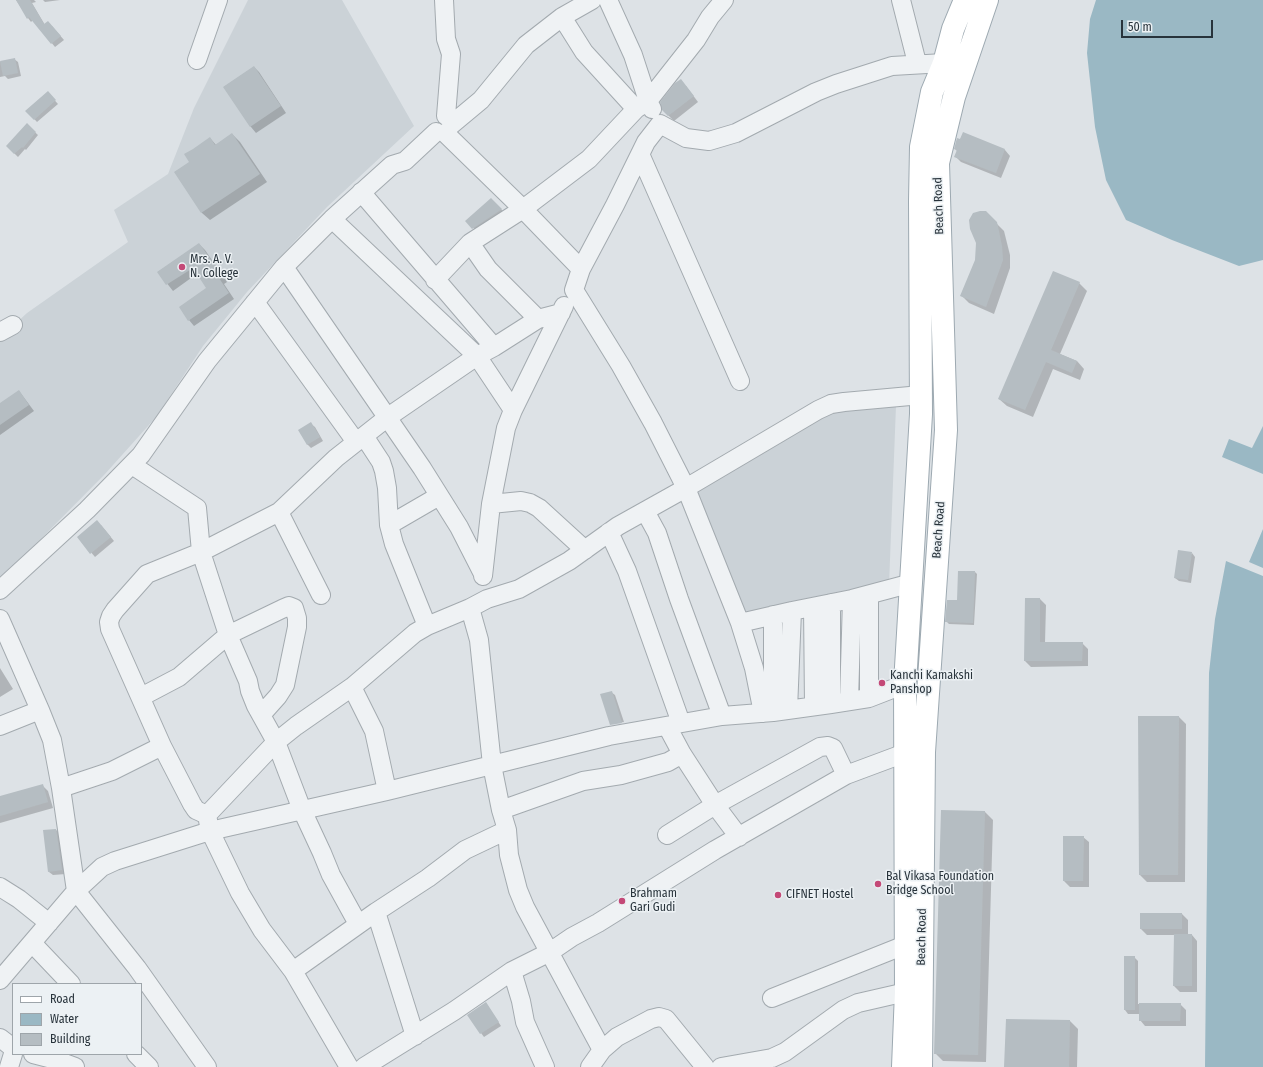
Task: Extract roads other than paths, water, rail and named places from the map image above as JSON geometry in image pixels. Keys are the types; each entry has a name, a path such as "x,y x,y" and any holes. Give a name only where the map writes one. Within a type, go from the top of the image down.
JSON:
{"main road":[{"name":"Beach Road","path":"921,1067 914,753 905,684 921,414 921,147 932,92 944,63 953,29 964,0"},
{"name":"Beach Road","path":"903,1067 906,992 905,945 914,753 946,430 938,163 954,97 987,0"}],"street":[{"path":"197,60 218,0"},
{"path":"441,124 451,54 446,39 444,0"},
{"path":"0,590 86,510 141,455 207,361 284,267 332,219 392,165 405,161 441,124 481,100 526,45 562,17 592,0"},
{"path":"608,0 633,55 642,105"},
{"path":"435,280 470,243 523,209 589,159 642,105 696,40 710,17 724,0"},
{"path":"901,0 917,63"},
{"path":"562,17 584,52 642,105 660,124 686,138 709,141 736,133 816,92 836,84 892,66 917,63 944,63"},
{"path":"441,124 581,269"},
{"path":"487,599 483,574 491,504 506,428 513,410 574,290 581,269 646,142 660,124"},
{"path":"640,154 740,380"},
{"path":"361,192 494,347"},
{"path":"332,219 477,356 513,410"},
{"path":"470,243 488,269 538,319"},
{"path":"284,267 422,468 459,527 483,574"},
{"path":"574,290 621,366 653,422 686,488 740,623 754,668 775,712"},
{"path":"255,302 360,439 381,462 387,488 389,524 394,544 427,626"},
{"path":"349,1067 292,971 262,930 240,892 208,824 192,804 162,746 110,629 109,622 111,616 147,574 201,552 279,512 336,458 388,417 477,356 538,319 561,313"},
{"path":"208,824 276,742 296,726 352,687 416,633 427,626 470,608 487,599 519,589 569,561 618,526 686,488 818,410 831,404 844,402 921,395"},
{"path":"132,465 197,508 201,552 228,635 248,681 252,696 276,742 302,810 331,875 358,924"},
{"path":"389,524 439,496"},
{"path":"491,504 521,501 530,503 539,508 585,550"},
{"path":"645,511 657,534 678,599 722,716"},
{"path":"279,512 321,595"},
{"path":"609,532 627,571 682,754 715,805 739,837"},
{"path":"740,623 792,611 852,600 912,583"},
{"path":"869,595 869,698"},
{"path":"849,701 852,600"},
{"path":"822,705 832,603"},
{"path":"141,697 179,677 228,635 289,606 294,608 297,618 297,627 285,685 278,696 261,715"},
{"path":"813,607 822,705"},
{"path":"470,608 479,640 492,765 501,810 507,830 509,855 518,890 525,907 602,1050"},
{"path":"775,712 792,611"},
{"path":"773,615 775,712"},
{"path":"0,619 52,740 76,891 137,968 202,1065"},
{"path":"0,980 76,891 102,867 208,824 302,810 387,791 608,736 722,716 775,712 869,698 905,684"},
{"path":"352,687 374,731 387,791"},
{"path":"0,726 40,710"},
{"path":"60,788 112,770 162,746"},
{"path":"667,835 715,805 820,747 828,746 833,748 846,775"},
{"path":"364,1067 454,1012 512,971 550,952 715,850 846,775 914,753"},
{"path":"501,810 583,781 621,775 668,762 682,754"},
{"path":"292,971 358,924 428,878 465,850 507,830"},
{"path":"0,887 19,899 50,923"},
{"path":"376,912 415,1036"},
{"path":"32,943 70,983"},
{"path":"772,998 905,945"},
{"path":"512,971 521,1001 525,1022 545,1067"},
{"path":"721,1067 772,1058 785,1052 843,1010 858,1003 906,992"},
{"path":"590,1067 602,1050 616,1038 651,1019 659,1017 666,1019 705,1067"},
{"path":"0,1038 12,1047"},
{"path":"9,1067 13,1055"},
{"path":"37,1055 75,1067"},
{"path":"137,1055 149,1067"}],"water":[{"path":"1096,0 1263,0 1263,260 1239,266 1126,220 1106,180 1095,127 1087,53 1090,19"},
{"path":"1263,426 1263,474 1222,457 1229,439 1252,448"},
{"path":"1263,529 1263,568 1249,562"},
{"path":"1226,561 1263,576 1263,1067 1205,1067 1209,673 1215,619"}],"place":[{"name":"Mrs. A. V. N. College","path":"182,267"},
{"name":"Kanchi Kamakshi Panshop","path":"882,683"},
{"name":"Bal Vikasa Foundation Bridge School","path":"878,884"},
{"name":"CIFNET Hostel","path":"778,895"},
{"name":"Brahmam Gari Gudi","path":"622,901"}]}
